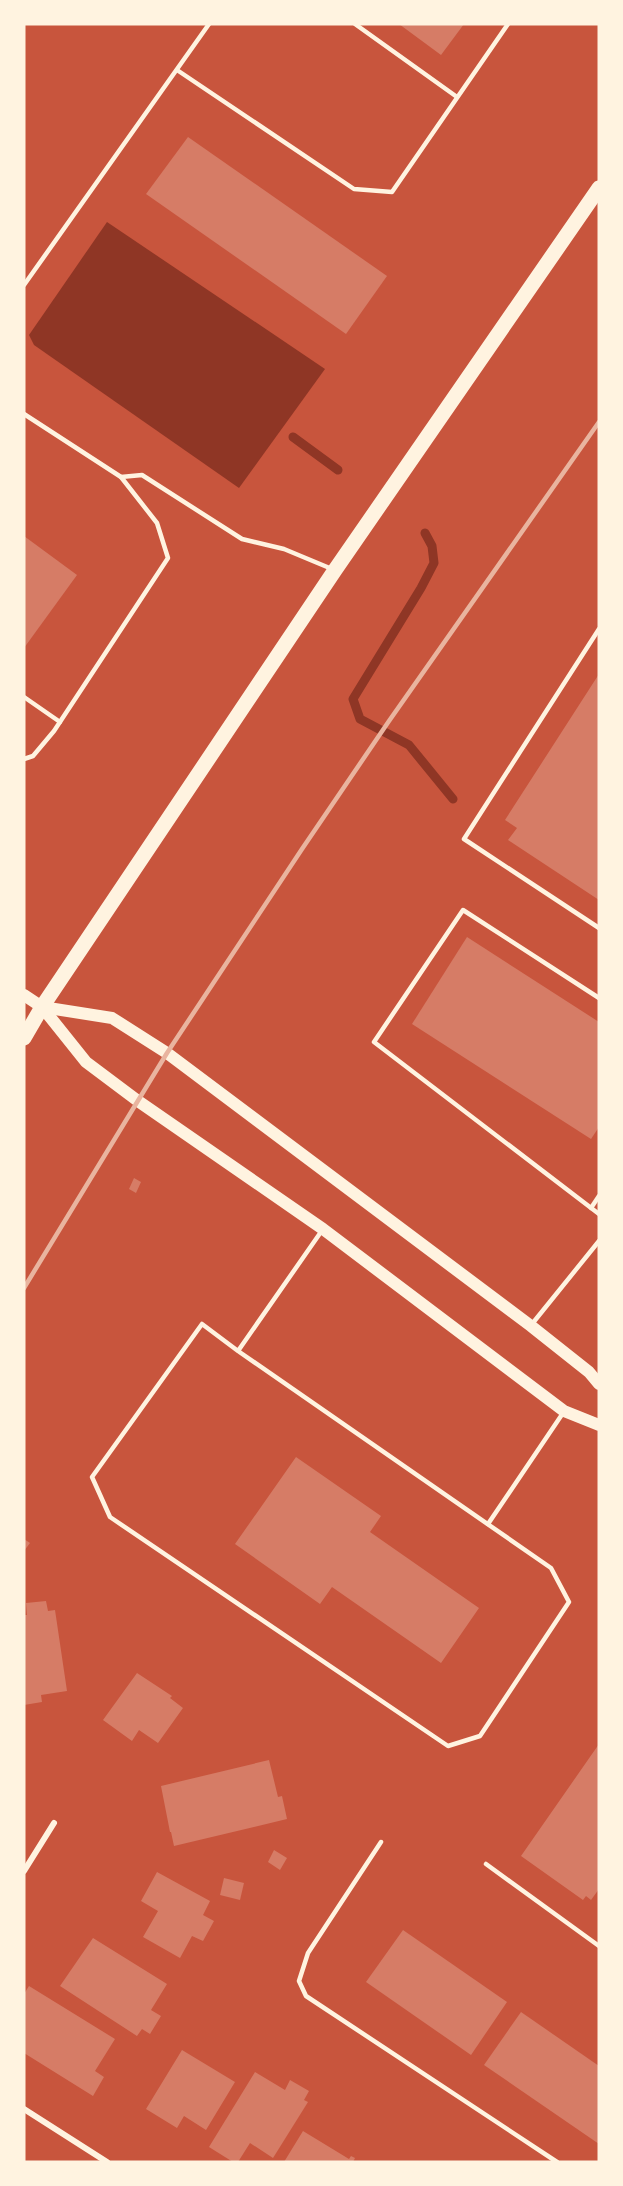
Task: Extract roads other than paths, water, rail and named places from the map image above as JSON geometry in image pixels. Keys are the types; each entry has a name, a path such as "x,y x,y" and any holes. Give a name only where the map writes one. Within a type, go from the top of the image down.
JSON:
{"main road":[{"path":"24,1038 42,1007 335,570 599,188"},
{"path":"24,995 42,1007 86,1062 138,1101 323,1229 564,1411 599,1425"},
{"path":"42,1007 112,1018 167,1053 531,1326 589,1372 599,1384"}],"street":[{"path":"24,1871 54,1823"},
{"path":"24,2109 107,2162"}],"lane":[{"path":"24,285 209,24"},
{"path":"355,24 457,98"},
{"path":"177,70 354,189 392,192 508,24"},
{"path":"24,424 27,416 121,477 157,523 168,558 60,722 33,756 24,759"},
{"path":"121,477 142,475 242,539 284,549 335,570"},
{"path":"599,629 464,839 599,928"},
{"path":"24,697 60,722"},
{"path":"599,998 463,910 374,1042 599,1214"},
{"path":"591,1208 599,1196"},
{"path":"238,1351 323,1229"},
{"path":"531,1326 599,1241"},
{"path":"202,1324 238,1351 551,1568 569,1602 480,1736 448,1746 110,1517 92,1477 202,1324"},
{"path":"488,1524 564,1411"},
{"path":"381,1842 308,1953 299,1981 306,1996 556,2162"},
{"path":"486,1864 599,1946"}],"waterway":[{"path":"293,437 338,470"},
{"path":"425,533 432,546 434,563 353,699 360,719 409,745 453,799"}],"railway":[{"path":"24,1288 167,1053 302,849 599,422"}]}
